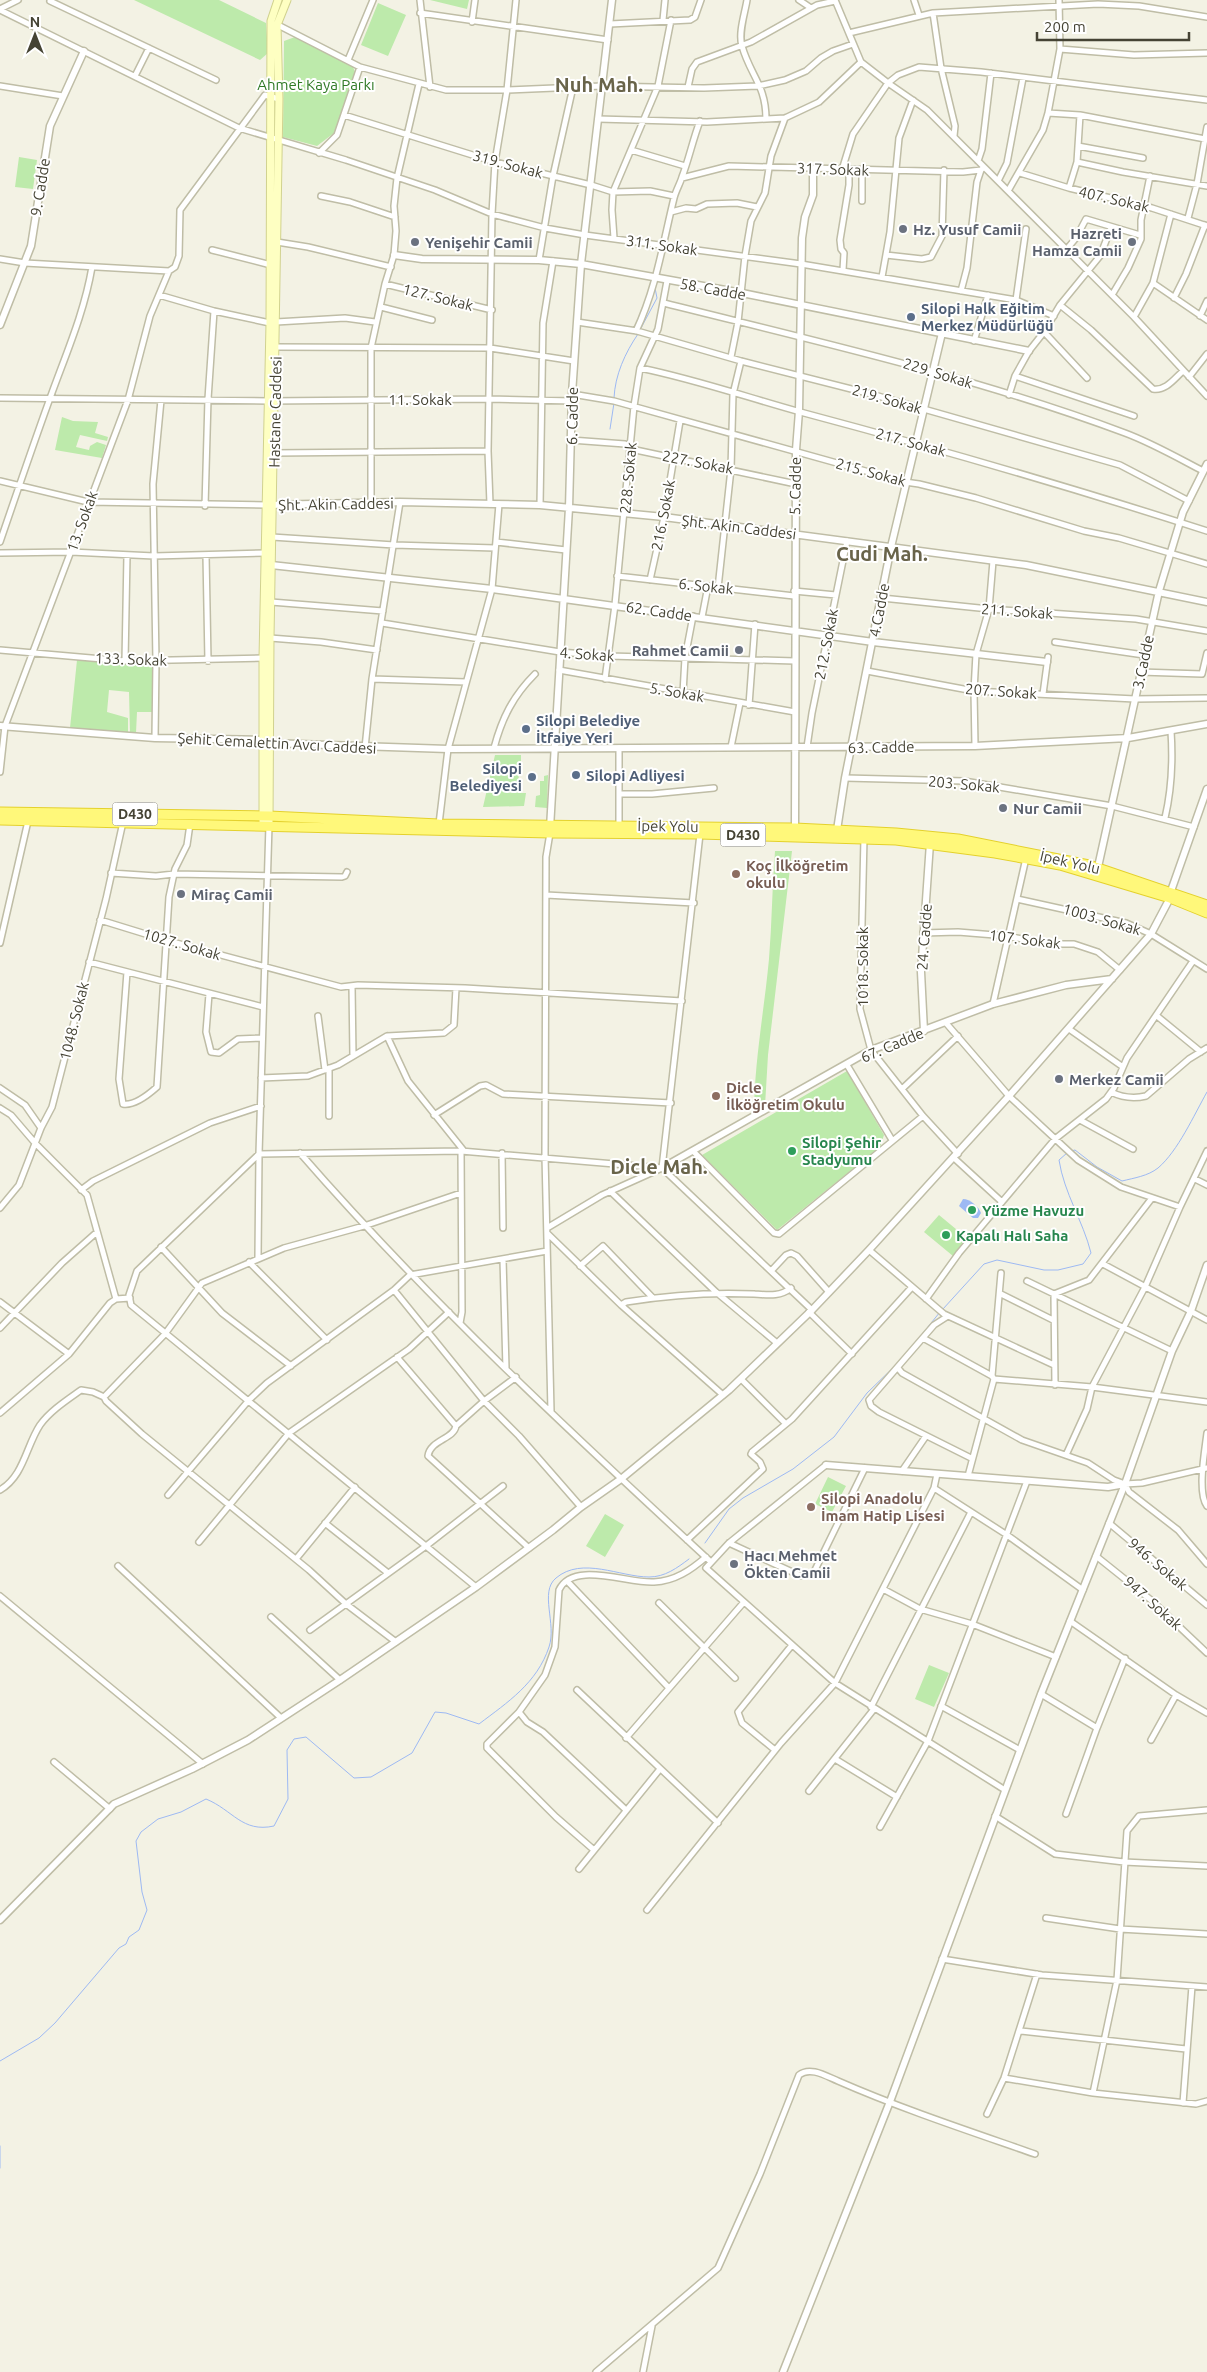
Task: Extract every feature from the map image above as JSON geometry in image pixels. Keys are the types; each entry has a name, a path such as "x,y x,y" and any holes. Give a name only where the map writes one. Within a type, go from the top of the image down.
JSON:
{"highway":[{"name":"D430","path":"0,812 700,834 795,832 930,843 1060,865 1170,894 1207,913"},
{"name":"D430","path":"0,820 190,824 266,821"},
{"name":"İpek Yolu","path":"266,821 439,824 550,829 619,825 795,832 837,830 958,839 1098,867 1170,894 1207,905"}],"main road":[{"name":"Hastane Caddesi","path":"266,821 263,658 266,553 274,452 272,401 276,347 271,265 276,98 274,23 278,0"},
{"name":"Hastane Caddesi","path":"274,23 287,0"},
{"name":"Hastane Caddesi","path":"266,742 271,602 272,537 270,505 273,322 277,242 274,138"}],"street":[{"path":"0,10 18,0"},
{"path":"348,60 373,0"},
{"path":"420,0 420,13 430,86"},
{"path":"472,22 475,0"},
{"path":"490,504 488,451 492,310 492,214 495,162 506,90 516,0"},
{"name":"6. Cadde","path":"550,829 569,508 574,361 581,264 612,0"},
{"path":"663,20 665,0"},
{"path":"610,24 690,20 695,17 701,0"},
{"path":"747,0 741,44 761,86 766,108 766,119"},
{"path":"799,0 811,8"},
{"path":"688,87 692,69 697,62 741,44 751,42 811,8 835,0 862,62 888,84 927,110 954,136 983,168 1134,317 1207,396"},
{"path":"914,0 919,15"},
{"path":"1008,191 1043,130 1048,113 1060,49 1059,0"},
{"path":"50,1 216,80"},
{"path":"849,33 933,13 1098,4 1139,6 1207,16"},
{"name":"311. Sokak","path":"0,10 239,128 435,190 492,214 545,228 585,235 842,270 1016,300 1054,316"},
{"path":"420,13 512,28 608,40"},
{"path":"933,13 941,68 955,126 954,136"},
{"path":"614,238 612,210 614,192 658,86 671,20"},
{"path":"274,23 360,67 446,90 506,90 602,86 761,86 806,71 821,58 833,51 853,44"},
{"path":"135,76 149,48"},
{"path":"1060,49 1134,55 1207,53"},
{"name":"9. Cadde","path":"0,325 31,246 50,126 84,50"},
{"path":"598,119 700,121 785,118 819,102 862,62"},
{"path":"319,153 337,135 360,67"},
{"path":"842,170 853,134 888,84 898,75 912,68 941,68 991,73 1207,100"},
{"path":"978,161 982,149 991,73"},
{"path":"998,181 1007,163 1022,78"},
{"path":"371,503 371,348 375,322 381,307 385,284 394,255 394,206 397,178 419,84"},
{"path":"0,86 63,96"},
{"path":"539,260 553,176 573,87"},
{"name":"13. Sokak","path":"0,772 3,726 128,400 150,316 169,271 175,267 179,256 180,210 265,95 276,98"},
{"path":"882,277 897,170 899,138 913,100"},
{"path":"1048,113 1080,115 1205,139"},
{"name":"319. Sokak","path":"344,115 495,162 614,192 650,191 674,196"},
{"path":"1069,188 1077,162 1080,115"},
{"path":"731,357 738,322 751,221 765,194 769,166 785,118"},
{"path":"636,331 652,295 654,278 664,246 674,196 682,178 700,121"},
{"path":"1188,218 1197,184 1207,127"},
{"path":"1078,146 1143,158"},
{"path":"631,150 686,166"},
{"path":"1077,162 1207,186"},
{"name":"317. Sokak","path":"682,178 729,166 842,170 983,168"},
{"path":"961,291 970,251 977,182 983,168"},
{"name":"5. Cadde","path":"795,832 796,629 794,534 798,376 802,305 801,264 804,217 813,195 813,169"},
{"path":"842,270 844,253 840,240 849,185 849,170"},
{"path":"862,170 862,201"},
{"path":"886,255 922,259 930,257 934,252 942,236 944,170"},
{"name":"407. Sokak","path":"1020,173 1069,188 1188,218 1206,225"},
{"path":"1112,295 1137,250 1141,239 1143,206 1150,176"},
{"path":"321,196 350,202 395,217"},
{"path":"671,212 686,208 696,209 708,204 737,203 757,207"},
{"path":"1134,317 1153,283 1171,214"},
{"path":"1066,250 1076,238 1084,220 1092,220 1111,228 1140,235"},
{"path":"1174,298 1206,225"},
{"path":"1009,395 1015,376 1028,351 1044,332 1060,305 1088,272 1102,251 1111,228"},
{"path":"1016,300 1026,229"},
{"path":"277,242 308,247 391,267"},
{"path":"212,250 271,265"},
{"name":"58. Cadde","path":"394,255 422,259 491,258 581,264 742,293 1028,351"},
{"path":"0,259 25,263 169,271"},
{"path":"540,505 543,323 553,261"},
{"path":"0,542 49,400 79,322 87,295 92,267"},
{"name":"228. Sokak","path":"605,679 616,605 617,576 625,514 634,406 640,368 654,336 664,303 667,281"},
{"path":"1153,283 1207,320"},
{"name":"127. Sokak","path":"385,284 492,310"},
{"path":"159,295 214,311 273,322 345,318 375,322"},
{"path":"974,341 988,295"},
{"path":"1200,316 1207,301"},
{"name":"229. Sokak","path":"664,303 933,371 1126,434 1204,471"},
{"path":"1060,305 1091,330 1153,389 1160,390 1165,388 1183,371"},
{"path":"381,307 432,320"},
{"path":"206,506 208,399 214,311"},
{"name":"219. Sokak","path":"577,322 636,331 1120,465 1188,501"},
{"path":"1044,332 1087,378"},
{"name":"4.Cadde","path":"837,830 845,778 868,671 891,547 922,409 942,333"},
{"path":"276,347 490,348 574,361"},
{"path":"1189,378 1207,354"},
{"path":"718,588 731,469 733,394 741,361"},
{"name":"217. Sokak","path":"640,368 678,376 733,394 1039,479 1207,531"},
{"path":"1015,376 1134,416"},
{"name":"11. Sokak","path":"0,398 272,401 489,399 541,401 572,398"},
{"name":"215. Sokak","path":"572,398 634,406 905,482 976,498 1084,531 1119,538 1207,564"},
{"path":"155,738 156,661 153,484 161,400"},
{"name":"216. Sokak","path":"650,580 664,517 680,420"},
{"name":"227. Sokak","path":"571,440 625,444 631,449 796,484"},
{"path":"274,452 488,451"},
{"name":"3.Cadde","path":"1098,867 1159,591 1180,522 1188,501 1207,464"},
{"path":"0,481 20,484 88,502 206,506 270,505"},
{"path":"365,748 372,679 400,502"},
{"name":"Şht. Akin Caddesi","path":"270,505 400,502 540,505 664,517 993,561 1159,591 1207,602"},
{"path":"439,824 448,749 492,589 499,504"},
{"path":"272,537 394,545 495,545 566,550"},
{"name":"212. Sokak","path":"807,747 827,635 847,541"},
{"path":"0,553 71,552 154,556 266,553"},
{"path":"125,660 127,555"},
{"path":"206,555 208,661"},
{"path":"975,746 974,691 976,654 989,609 993,561"},
{"name":"62. Cadde","path":"271,565 492,589 796,629 873,642 976,654 1047,659"},
{"name":"6. Sokak","path":"617,576 718,588 836,594"},
{"path":"702,617 708,586"},
{"name":"211. Sokak","path":"882,598 1152,622 1207,631"},
{"path":"271,602 383,611"},
{"path":"683,693 685,658 693,616"},
{"name":"4. Sokak","path":"382,623 560,652 609,656 795,661"},
{"path":"749,705 755,624"},
{"path":"270,638 321,642 377,650"},
{"path":"1055,642 1144,655"},
{"name":"133. Sokak","path":"0,650 32,654 156,661 263,658"},
{"path":"1140,672 1202,674 1207,653"},
{"path":"1043,694 1047,659"},
{"name":"5. Sokak","path":"559,670 795,712"},
{"name":"207. Sokak","path":"868,671 974,691 1135,699 1207,698"},
{"path":"494,748 506,711 515,697 535,674"},
{"path":"372,679 466,682"},
{"path":"731,747 740,703"},
{"name":"63. Cadde","path":"554,748 975,746 1128,738 1207,724"},
{"name":"Şehit Cemalettin Avcı Caddesi","path":"3,726 155,738 365,748 554,748"},
{"path":"1166,818 1172,791 1173,759 1171,731"},
{"path":"619,825 620,748"},
{"name":"203. Sokak","path":"845,778 964,781 1112,806 1166,818 1194,827"},
{"path":"620,794 652,794 714,788"},
{"path":"0,1920 114,1804 203,1764 248,1740 396,1642 476,1587 621,1479 741,1378 829,1292 956,1156 1151,934 1170,894 1207,789"},
{"path":"0,944 28,821"},
{"path":"258,1257 266,821"},
{"name":"1048. Sokak","path":"0,1208 19,1185 41,1128 52,1106 90,962 122,822"},
{"path":"127,972 119,1080 120,1095 123,1104 126,1105 134,1103 157,1087 169,897 174,874 187,845 190,824"},
{"path":"550,829 546,858 545,1156 551,1412"},
{"path":"662,1168 694,903 700,834"},
{"name":"1018. Sokak","path":"864,838 860,1009 872,1050 956,1156 1002,1202"},
{"name":"24. Cadde","path":"924,1031 921,972 930,843"},
{"path":"993,1004 1026,858"},
{"path":"111,873 156,876 174,874 342,877 347,872"},
{"path":"546,895 694,903"},
{"name":"1003. Sokak","path":"1017,898 1117,921 1151,934 1207,969"},
{"name":"1027. Sokak","path":"100,920 165,940 341,986 456,988 682,1001"},
{"name":"107. Sokak","path":"923,933 958,932 1007,936 1048,944 1086,946 1098,952 1120,970"},
{"path":"926,1300 959,1253 1055,1139 1106,1099 1123,1067 1193,961"},
{"path":"90,962 263,1007"},
{"name":"67. Cadde","path":"662,1168 694,1152 872,1050 993,1004 1066,985 1112,979"},
{"path":"352,986 353,1056"},
{"path":"261,1078 308,1076 353,1056 387,1036 444,1033 451,1030 454,1024 456,988"},
{"path":"209,994 206,1032 211,1052 219,1053 238,1040 262,1038"},
{"path":"318,1016 327,1069 329,1116"},
{"path":"1158,1016 1201,1052"},
{"path":"946,1023 1010,1096 1078,1160 1121,1186 1180,1207"},
{"path":"1069,1029 1123,1067"},
{"path":"387,1036 408,1081 463,1151 460,1193 460,1323"},
{"path":"902,1089 958,1036"},
{"path":"1111,1092 1122,1098 1146,1096 1188,1059 1207,1048"},
{"path":"847,1065 892,1140"},
{"path":"434,1115 480,1086 486,1085 503,1094 670,1103"},
{"path":"0,1088 25,1105 41,1128"},
{"path":"81,1190 93,1181 210,1123 260,1106"},
{"path":"0,1108 11,1115 35,1143 81,1190 91,1206 116,1299"},
{"path":"694,1152 774,1233 779,1234 923,1116"},
{"path":"1080,1120 1133,1149"},
{"path":"476,1587 131,1305 130,1298 137,1271 259,1154 463,1151 545,1156 662,1168 791,1288 810,1311 852,1354"},
{"path":"1066,1455 1086,1409 1092,1387 1125,1328 1145,1287 1207,1151"},
{"path":"300,1153 410,1275 621,1479 712,1562"},
{"path":"502,1153 503,1228"},
{"path":"547,1231 610,1192 662,1168"},
{"path":"1195,1179 1207,1185"},
{"path":"610,1192 716,1292 777,1343"},
{"path":"104,1397 165,1334 202,1283 258,1257 364,1226 460,1193"},
{"path":"1054,1294 1089,1280 1152,1198"},
{"path":"547,1231 621,1305 722,1395"},
{"path":"0,1328 62,1263 97,1232"},
{"path":"580,1266 603,1246 652,1297"},
{"path":"161,1247 222,1313 291,1366"},
{"path":"869,1250 946,1315 1054,1365"},
{"path":"168,1495 249,1400 267,1383 394,1290 410,1275 547,1251"},
{"path":"772,1270 786,1255 791,1253 797,1256 829,1292"},
{"path":"502,1259 506,1368"},
{"path":"249,1262 327,1340"},
{"path":"1103,1264 1207,1320"},
{"path":"783,2372 889,2103 1040,1694 1125,1484 1172,1351 1191,1311 1207,1265"},
{"path":"968,1476 993,1377 1002,1273"},
{"path":"1027,1281 1172,1351"},
{"path":"687,1540 763,1469 760,1462 751,1454 786,1424 912,1287"},
{"path":"621,1305 626,1302 652,1297 716,1292 779,1295 791,1288"},
{"path":"394,1290 484,1401 519,1436 581,1507"},
{"path":"1001,1294 1053,1320"},
{"path":"1054,1294 1055,1385"},
{"path":"0,1413 69,1354 103,1310 116,1299 130,1298"},
{"path":"0,1302 69,1354"},
{"path":"199,1542 289,1433 397,1357 449,1312"},
{"path":"946,1315 934,1325 870,1398 871,1406 879,1412 971,1458"},
{"path":"923,1338 993,1377 1055,1385 1092,1387 1207,1402"},
{"path":"397,1357 456,1426"},
{"path":"898,1368 902,1373 983,1416 1022,1440 1088,1463 1114,1480 1125,1484 1129,1492 1178,1530 1207,1564"},
{"path":"516,1377 484,1401 456,1426 454,1431 431,1447 428,1456 529,1548"},
{"path":"741,1378 786,1424"},
{"path":"0,1490 17,1473 34,1436 50,1413 81,1390 93,1392 104,1397 142,1434 296,1559 346,1604 396,1642"},
{"path":"1207,1433 1203,1497 1207,1506"},
{"path":"902,1471 926,1436"},
{"path":"1005,1790 872,1708 836,1683 706,1568 730,1543 826,1465 1108,1487 1142,1483 1205,1468"},
{"path":"730,1543 801,1576 814,1572 865,1468"},
{"path":"647,1910 775,1750 836,1683 934,1488 938,1474"},
{"path":"880,1827 928,1741 1027,1481"},
{"path":"310,1630 426,1546 503,1486"},
{"path":"296,1559 355,1488"},
{"path":"934,1488 1007,1535 1083,1590"},
{"path":"809,1790 872,1708 920,1609 971,1512"},
{"path":"325,1523 388,1573"},
{"name":"946. Sokak","path":"1109,1523 1207,1605"},
{"name":"947. Sokak","path":"1096,1556 1151,1600 1207,1653"},
{"path":"594,1850 556,1818 487,1748 487,1744 519,1712 545,1675 555,1647 559,1590 566,1581 579,1576 589,1575 649,1582 669,1580 691,1570 706,1558"},
{"path":"118,1566 281,1718"},
{"path":"566,1581 670,1688"},
{"path":"883,1589 920,1609 972,1624 1056,1657"},
{"path":"0,1596 203,1764"},
{"path":"626,1738 744,1602"},
{"path":"659,1603 735,1678"},
{"path":"271,1617 340,1680"},
{"path":"1070,1621 1176,1695 1207,1713"},
{"path":"775,1750 742,1723 738,1712 792,1645"},
{"path":"1066,1814 1125,1658"},
{"path":"577,1690 718,1823"},
{"path":"1040,1694 1097,1728"},
{"path":"1151,1740 1162,1717 1176,1695"},
{"path":"941,1706 1020,1750"},
{"path":"519,1712 527,1722 543,1732 626,1810"},
{"path":"835,1758 897,1797"},
{"path":"54,1762 110,1809"},
{"path":"579,1868 660,1769"},
{"path":"1093,2093 1117,1980 1127,1830 1139,1816 1207,1810"},
{"path":"995,1816 1055,1854 1124,1862 1207,1866"},
{"path":"1046,1918 1120,1929 1207,1934"},
{"path":"942,1959 1037,1974 1207,1987"},
{"path":"988,2114 1004,2078 1021,2030 1037,1974"},
{"path":"1183,2103 1192,1986"},
{"path":"1021,2030 1186,2049"},
{"path":"596,2372 718,2268 760,2174 799,2075 803,2072 817,2072 889,2103 1035,2154"},
{"path":"1004,2078 1093,2093 1196,2104 1207,2101"},
{"path":"643,2372 652,2325"}],"green space":[{"path":"134,0 219,0 266,23 268,53 260,60"},
{"path":"430,0 469,0 467,9"},
{"path":"378,3 406,15 388,56 361,45"},
{"name":"Ahmet Kaya Parkı","path":"295,37 353,67 355,72 334,133 317,146 283,137 284,41"},
{"path":"19,157 37,160 33,189 15,187"},
{"path":"62,417 73,421 98,422 95,433 108,437 107,441 80,435 76,447 89,450 90,446 97,442 106,445 102,458 55,450"},
{"path":"77,660 152,664 152,712 137,712 136,733 130,733 129,692 109,690 107,712 128,718 128,733 70,728"},
{"path":"495,755 521,755 521,766 516,766 516,773 518,774 522,793 526,793 524,806 483,807"},
{"path":"548,775 547,808 535,807 536,796 540,795 540,781 544,781 544,776"},
{"path":"775,851 792,851 768,1055 765,1106 754,1116 757,1057 769,959"},
{"name":"Silopi Şehir Stadyumu","path":"847,1071 884,1135 880,1147 777,1230 702,1155"},
{"name":"Kapalı Halı Saha","path":"939,1215 968,1239 953,1256 924,1232"},
{"path":"828,1477 846,1486 832,1512 815,1504"},
{"path":"605,1514 624,1525 605,1557 586,1546"},
{"path":"929,1665 949,1673 934,1707 915,1699"}],"water":[{"name":"Yüzme Havuzu","path":"963,1199 971,1202 978,1208 981,1213 978,1218 973,1218 959,1206"}],"waterway":[{"path":"641,328 657,298 655,288"},
{"path":"614,398 616,381 622,364 638,334"},
{"path":"610,429 614,403"},
{"path":"1071,1151 1075,1150 1097,1167 1122,1181 1150,1173 1158,1168 1172,1152 1207,1092"},
{"path":"943,1309 984,1264 997,1260 1044,1270 1058,1270 1083,1264 1091,1253 1061,1172 1059,1160 1067,1153"},
{"path":"919,1338 940,1312"},
{"path":"705,1543 729,1509 743,1498 793,1469 834,1437 867,1393 897,1364"},
{"path":"0,2061 39,2038 55,2023 119,1948 126,1944 129,1937 139,1930 147,1910 142,1892 136,1841 141,1832 158,1819 181,1812 206,1799 246,1823 263,1827 274,1826 288,1799 287,1750 294,1739 306,1737 354,1778 371,1777 412,1753 435,1712 446,1713 479,1724 520,1691 537,1671 549,1647 551,1628 548,1600 551,1584 556,1578 566,1572 589,1568 655,1577 680,1566 689,1559"},
{"path":"0,2146 0,2168"}],"place":[{"name":"Hz. Yusuf Camii","path":"903,229"},
{"name":"Yenişehir Camii","path":"415,242"},
{"name":"Hazreti Hamza Camii","path":"1132,242"},
{"name":"Silopi Halk Eğitim Merkez Müdürlüğü","path":"911,317"},
{"name":"Rahmet Camii","path":"739,650"},
{"name":"Silopi Belediye İtfaiye Yeri","path":"526,729"},
{"name":"Silopi Adliyesi","path":"576,775"},
{"name":"Silopi Belediyesi","path":"532,777"},
{"name":"Nur Camii","path":"1003,808"},
{"name":"Koç İlköğretim okulu","path":"736,874"},
{"name":"Miraç Camii","path":"181,894"},
{"name":"Merkez Camii","path":"1059,1079"},
{"name":"Dicle İlköğretim Okulu","path":"716,1096"},
{"name":"Silopi Şehir Stadyumu","path":"792,1151"},
{"name":"Yüzme Havuzu","path":"972,1210"},
{"name":"Kapalı Halı Saha","path":"946,1235"},
{"name":"Silopi Anadolu İmam Hatip Lisesi","path":"811,1507"},
{"name":"Hacı Mehmet Ökten Camii","path":"734,1564"}],"district":[{"name":"Nuh Mah.","path":"599,84"},
{"name":"Cudi Mah.","path":"882,553"},
{"name":"Dicle Mah.","path":"659,1166"}]}
